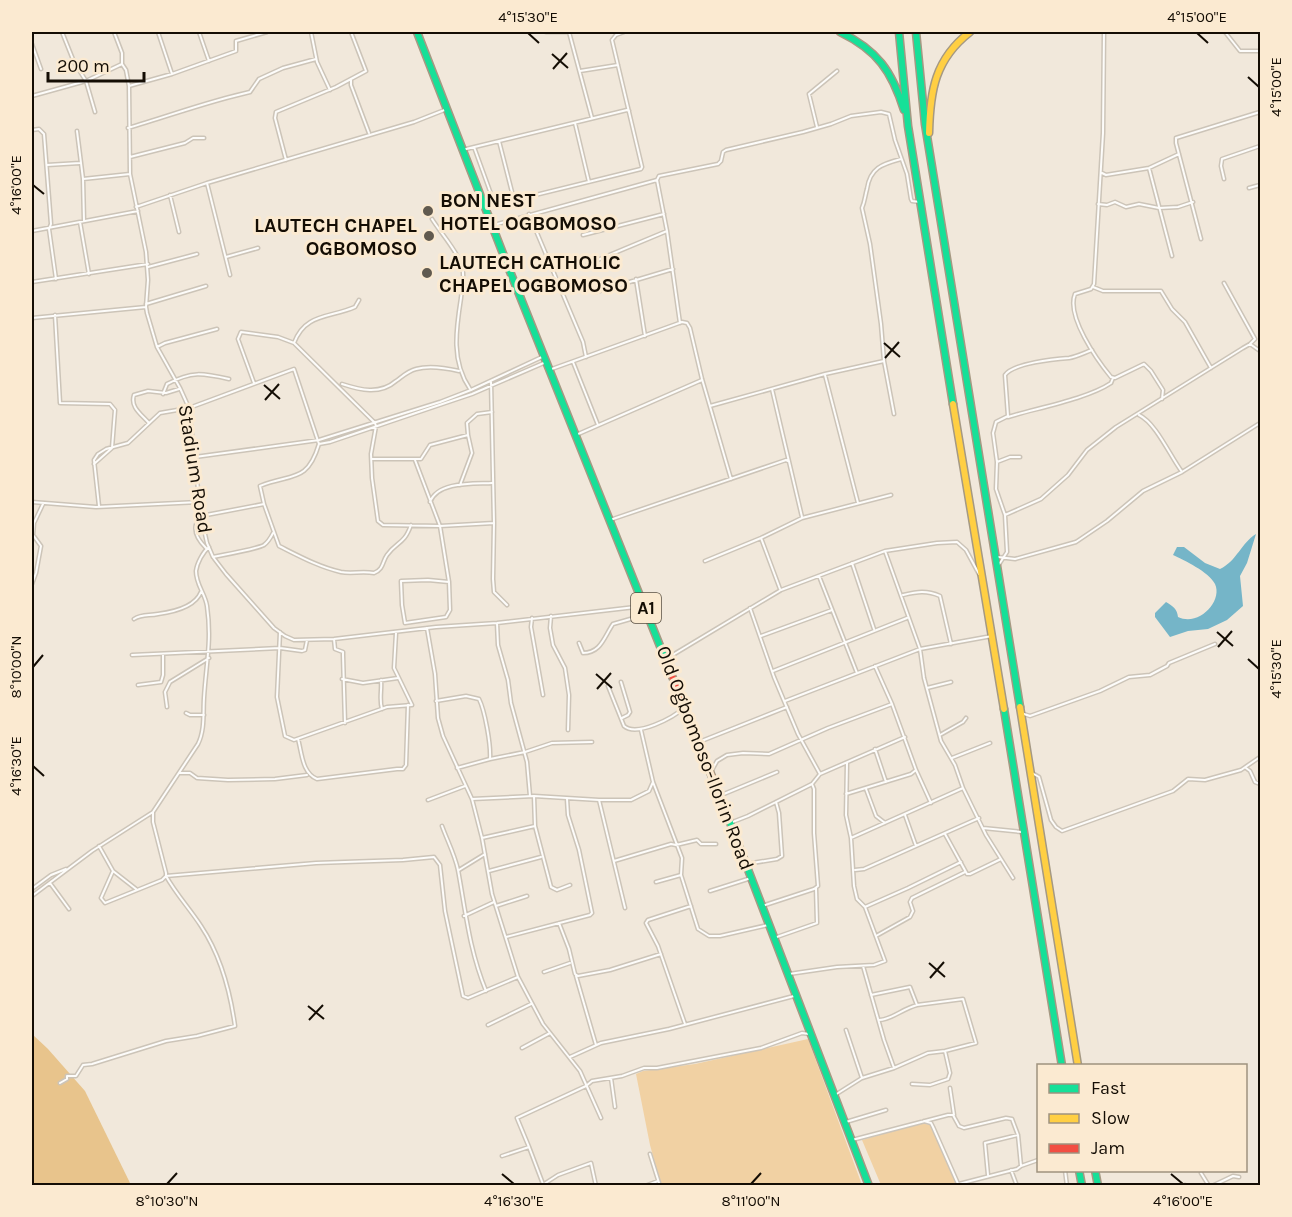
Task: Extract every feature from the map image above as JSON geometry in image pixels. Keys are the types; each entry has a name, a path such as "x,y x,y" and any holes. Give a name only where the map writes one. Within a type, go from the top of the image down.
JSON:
{"highway":[{"name":"Old Ogbomoso-Ilorin Road","path":"417,32 549,370 699,742 869,1185"},
{"path":"840,32 873,51 880,59 898,88 909,126"},
{"path":"899,32 909,126 1062,1064"},
{"path":"916,32 929,150 1078,1064"},
{"path":"929,150 929,112 936,75 948,53 969,32"}],"street":[{"path":"62,32 74,62 86,81 96,112"},
{"name":"Stadium Road","path":"114,32 122,53 129,86 130,174 148,266 146,306 157,347 189,408 201,516 208,548 226,574 280,632"},
{"path":"158,32 172,74"},
{"path":"199,32 209,61"},
{"path":"129,86 172,74 236,51 236,41 267,32"},
{"path":"311,32 316,59 330,90"},
{"path":"286,160 275,118 276,112 330,90 366,72 351,32"},
{"path":"546,32 569,32 592,118"},
{"path":"474,147 493,203 497,204 642,168 612,40 616,35 624,32"},
{"path":"1092,287 1101,173 1104,32"},
{"path":"1225,32 1240,51 1260,51"},
{"path":"32,45 41,69"},
{"path":"128,128 226,97 250,92 259,79 283,68 316,59"},
{"path":"32,96 86,81 123,64"},
{"path":"580,71 618,65"},
{"path":"817,127 809,94 837,71"},
{"path":"351,80 370,134"},
{"path":"136,207 207,183 414,122 447,109"},
{"path":"462,150 628,111"},
{"path":"492,225 657,180 659,176 718,164 726,150 794,135 851,116 886,112 889,114 907,174 911,199 921,202"},
{"path":"1201,238 1176,138 1260,112"},
{"path":"575,123 589,182"},
{"path":"32,130 39,129 44,134 51,224 49,229 56,279"},
{"path":"77,131 83,179 84,221"},
{"path":"130,157 185,143 193,138 204,138"},
{"path":"499,141 514,200"},
{"path":"1224,179 1222,159 1260,147"},
{"path":"1101,173 1106,175 1149,168 1179,154"},
{"path":"894,414 884,361 870,244 862,208 873,171 880,165 901,159"},
{"path":"47,165 81,163"},
{"path":"1149,168 1172,256"},
{"path":"83,179 130,174"},
{"path":"657,180 680,323"},
{"path":"207,183 230,275"},
{"path":"1249,188 1260,185"},
{"path":"170,195 179,232"},
{"path":"1098,204 1107,205 1115,202 1126,207 1139,204 1159,208 1178,207 1192,202"},
{"path":"32,231 138,211"},
{"path":"529,214 583,342 586,357"},
{"path":"583,235 664,214"},
{"path":"432,219 462,264 457,324 459,371 472,394"},
{"path":"80,222 89,274"},
{"path":"588,264 667,231"},
{"path":"225,257 258,248"},
{"path":"32,282 148,266 197,254"},
{"path":"596,292 673,269"},
{"path":"636,279 645,336"},
{"path":"1005,515 1041,499 1068,475 1087,450 1116,427 1255,339 1224,283"},
{"path":"32,318 146,306 206,286"},
{"path":"1092,287 1076,293 1073,297 1076,322 1092,350 1113,378"},
{"path":"1092,287 1103,291 1161,291 1172,309 1185,322 1211,368"},
{"path":"294,343 303,326 318,317 355,307 359,300"},
{"path":"56,315 60,404 110,404 115,410 112,448"},
{"path":"549,370 680,323 687,323 731,479"},
{"path":"157,347 217,329"},
{"path":"254,383 238,339 241,332 278,337 294,343 375,424"},
{"path":"1250,344 1260,351"},
{"path":"1008,417 1005,375 1009,370 1034,362 1073,357 1092,350"},
{"path":"375,424 471,390 545,359"},
{"path":"195,457 319,442 472,394 491,387 545,359"},
{"path":"710,406 825,374 884,361"},
{"path":"573,362 598,425"},
{"path":"997,568 1007,552 1005,515 996,489 997,462 994,428 996,422 1100,389 1111,383 1113,378 1144,364 1163,390 1162,399"},
{"path":"342,384 359,390 372,391 385,388 414,369 424,367 459,371"},
{"path":"99,506 94,464 98,454 106,449 128,443 160,413 189,408 294,369 319,442 312,461 300,474 261,486 264,504 279,546 311,562 343,573 359,571 374,573 383,567 387,555 405,539 411,525"},
{"path":"163,394 167,384 192,373 229,379"},
{"path":"825,374 858,503"},
{"path":"576,435 702,380"},
{"path":"491,381 493,579 494,592 507,605"},
{"path":"149,423 135,408 132,402 134,395 148,391 163,394 180,388"},
{"path":"772,389 802,518"},
{"path":"460,485 472,453 467,423 472,416 492,412"},
{"path":"1137,414 1143,417 1157,434 1182,472"},
{"path":"995,557 1015,559 1059,549 1076,542 1107,521 1143,491 1182,472 1260,423"},
{"path":"375,424 371,454 378,521 386,526 494,523"},
{"path":"372,459 421,459 430,445 468,435"},
{"path":"997,462 1010,457 1020,457"},
{"path":"416,460 440,526 449,582 450,610 446,618 405,623 401,581 449,582"},
{"path":"610,520 787,460"},
{"path":"430,502 436,492 460,485 493,483"},
{"path":"705,561 802,518 891,495"},
{"path":"32,502 130,507 200,502"},
{"path":"32,584 41,546 33,535 34,523 43,504"},
{"path":"32,896 99,846 153,812 201,738 210,651 207,604 201,592 196,569 208,548 197,539 195,524 201,516 264,504"},
{"path":"213,557 226,555 233,551 255,549 265,544 273,533"},
{"path":"761,538 781,590"},
{"path":"666,658 781,590 885,551 957,542 966,550 983,579"},
{"path":"885,551 920,649 927,688 940,735 983,828 1013,878"},
{"path":"852,563 874,630"},
{"path":"818,576 857,674"},
{"path":"902,596 920,591 940,596 951,644"},
{"path":"134,619 193,604 198,600 201,592"},
{"path":"396,632 393,666 412,704 382,709 298,739 287,737 277,697 280,632 294,640 334,639 427,628 497,623 645,606"},
{"path":"750,608 787,707 801,740 820,774"},
{"path":"761,636 832,610"},
{"path":"579,643 583,653 594,652 600,647 613,624 648,614"},
{"path":"551,616 550,628 554,645 565,668 569,695 568,730"},
{"path":"773,671 908,617"},
{"path":"532,618 531,627 543,695"},
{"path":"497,623 498,645 525,752 534,826 541,857 552,889 557,890 570,885"},
{"path":"427,628 443,736 472,799 483,838 495,904 518,977 531,1004 579,1071 601,1118"},
{"path":"785,701 920,649 992,636"},
{"path":"334,639 335,649 343,652 345,723"},
{"path":"132,655 280,648 303,651 307,640"},
{"path":"1021,713 1030,716 1100,691 1129,677 1150,675 1173,661 1215,644"},
{"path":"161,682 163,654"},
{"path":"167,708 165,692 170,682 209,658"},
{"path":"875,666 931,803"},
{"path":"342,679 363,683 398,678"},
{"path":"381,680 379,700 382,709"},
{"path":"138,685 161,682 167,686"},
{"path":"621,682 630,712 621,718"},
{"path":"927,688 951,682"},
{"path":"608,687 625,728 641,730 676,715 685,707"},
{"path":"436,701 466,696 479,699 483,706 490,759"},
{"path":"710,773 717,761 727,755 769,754 865,712 892,704"},
{"path":"180,773 190,774 197,778 228,780 275,779 309,774 317,779 324,779 404,769 408,705"},
{"path":"699,742 787,707"},
{"path":"186,713 190,716 204,715"},
{"path":"940,735 966,718"},
{"path":"641,730 653,782 682,858 681,875 698,929 709,936 720,936 769,925"},
{"path":"730,823 812,784 820,774 905,737"},
{"path":"298,739 309,774"},
{"path":"457,768 552,744 592,742"},
{"path":"952,758 990,743"},
{"path":"875,749 886,782"},
{"path":"1030,773 1037,774 1039,777 1051,820 1062,831 1173,791 1188,779 1204,780 1245,768 1260,757"},
{"path":"789,974 880,964 885,961 865,907 857,899 854,886 855,870 851,838 846,822 847,763"},
{"path":"1245,768 1250,771 1255,782 1260,784"},
{"path":"846,794 911,774 916,770"},
{"path":"719,796 777,772"},
{"path":"472,799 532,796 631,800 649,791 653,782"},
{"path":"774,938 817,922 816,888 818,881 812,784"},
{"path":"428,800 465,786"},
{"path":"851,838 963,788"},
{"path":"866,789 876,816 885,823"},
{"path":"505,937 592,913 579,850 568,815 567,799"},
{"path":"598,800 625,908"},
{"path":"746,864 777,859 782,856 776,802"},
{"path":"60,1083 68,1076 76,1076 83,1065 166,1041 235,1026 229,986 215,950 166,876 153,812"},
{"path":"905,815 916,846"},
{"path":"855,870 864,869 979,818"},
{"path":"442,826 458,870 464,916 476,967 486,991"},
{"path":"483,838 534,826"},
{"path":"983,828 1024,833"},
{"path":"945,834 965,872"},
{"path":"671,844 674,838"},
{"path":"614,861 671,844 697,840 699,843 716,844"},
{"path":"99,846 113,871 136,889"},
{"path":"458,870 485,854"},
{"path":"113,871 101,898 107,903 166,876 316,863 435,857 440,865 445,911 463,996 468,998 518,977"},
{"path":"488,871 541,857"},
{"path":"876,936 912,915 912,898 965,872 970,874 1002,859"},
{"path":"865,907 961,862"},
{"path":"32,889 51,875 68,868"},
{"path":"656,882 681,875"},
{"path":"710,891 751,878"},
{"path":"50,883 69,909"},
{"path":"762,906 816,888"},
{"path":"464,916 495,904 527,896"},
{"path":"685,1024 656,939 647,927 646,921 691,906"},
{"path":"559,923 569,949 571,963 596,1045"},
{"path":"576,976 610,970 661,954"},
{"path":"544,972 571,963"},
{"path":"863,966 894,1068"},
{"path":"871,995 910,987 917,1005"},
{"path":"570,1057 596,1045 797,995"},
{"path":"835,1095 862,1078 894,1068 928,1053 976,1043 963,1000 959,998 928,1005 917,1005 897,1012 888,1020 879,1020"},
{"path":"488,1025 531,1004"},
{"path":"802,1034 807,1022"},
{"path":"846,1030 862,1078"},
{"path":"522,1048 550,1033"},
{"path":"596,1185 591,1163 563,1173 542,1185 517,1118 586,1086 592,1081 644,1068 657,1068 761,1048 802,1034 812,1035"},
{"path":"912,1084 930,1085 948,1079 950,1072 945,1051"},
{"path":"610,1078 615,1107"},
{"path":"950,1088 954,1117 959,1126 963,1128 1010,1118 1014,1122 1018,1135 1021,1166"},
{"path":"845,1122 886,1110"},
{"path":"852,1140 948,1115 954,1117"},
{"path":"924,1121 931,1123 959,1185"},
{"path":"988,1175 985,1143 1018,1135"},
{"path":"502,1156 529,1147"},
{"path":"650,1154 660,1185"},
{"path":"951,1185 959,1185 1037,1161"},
{"path":"1011,1170 1017,1185"},
{"path":"1202,1173 1210,1185 1233,1176 1239,1177"},
{"path":"979,1179 982,1185"},
{"path":"645,1185 658,1181"}],"shaded area":[{"path":"32,1034 85,1091 131,1185 32,1185"},
{"path":"808,1039 862,1185 661,1185 650,1145 636,1074 695,1064"},
{"path":"921,1123 930,1125 933,1130 956,1183 944,1186 881,1185 862,1140"}],"water":[{"path":"1256,534 1247,563 1240,576 1243,606 1227,620 1208,629 1188,631 1170,637 1155,617 1155,613 1166,602 1174,608 1178,617 1194,618 1207,611 1216,598 1217,591 1215,584 1207,575 1173,555 1177,547 1184,547 1205,563 1220,569 1226,566 1246,542"}],"traffic: fast":[{"path":"417,32 670,671"},
{"path":"840,32 864,46 881,63 894,84 904,110"},
{"path":"899,32 908,126 953,404"},
{"path":"916,32 925,124 1020,707"},
{"path":"1004,709 1062,1064"},
{"path":"726,812 869,1186"},
{"path":"1079,1172 1082,1186"},
{"path":"1095,1172 1098,1186"}],"traffic: slow":[{"path":"929,133 931,103 937,77 949,53 970,32"},
{"path":"953,404 1004,709"},
{"path":"1020,707 1078,1064"}],"traffic: jam":[{"path":"670,671 726,812"}],"place":[{"name":"BON NEST HOTEL OGBOMOSO","path":"428,211"},
{"name":"LAUTECH CHAPEL OGBOMOSO","path":"429,236"},
{"name":"LAUTECH CATHOLIC CHAPEL OGBOMOSO","path":"427,273"}]}
